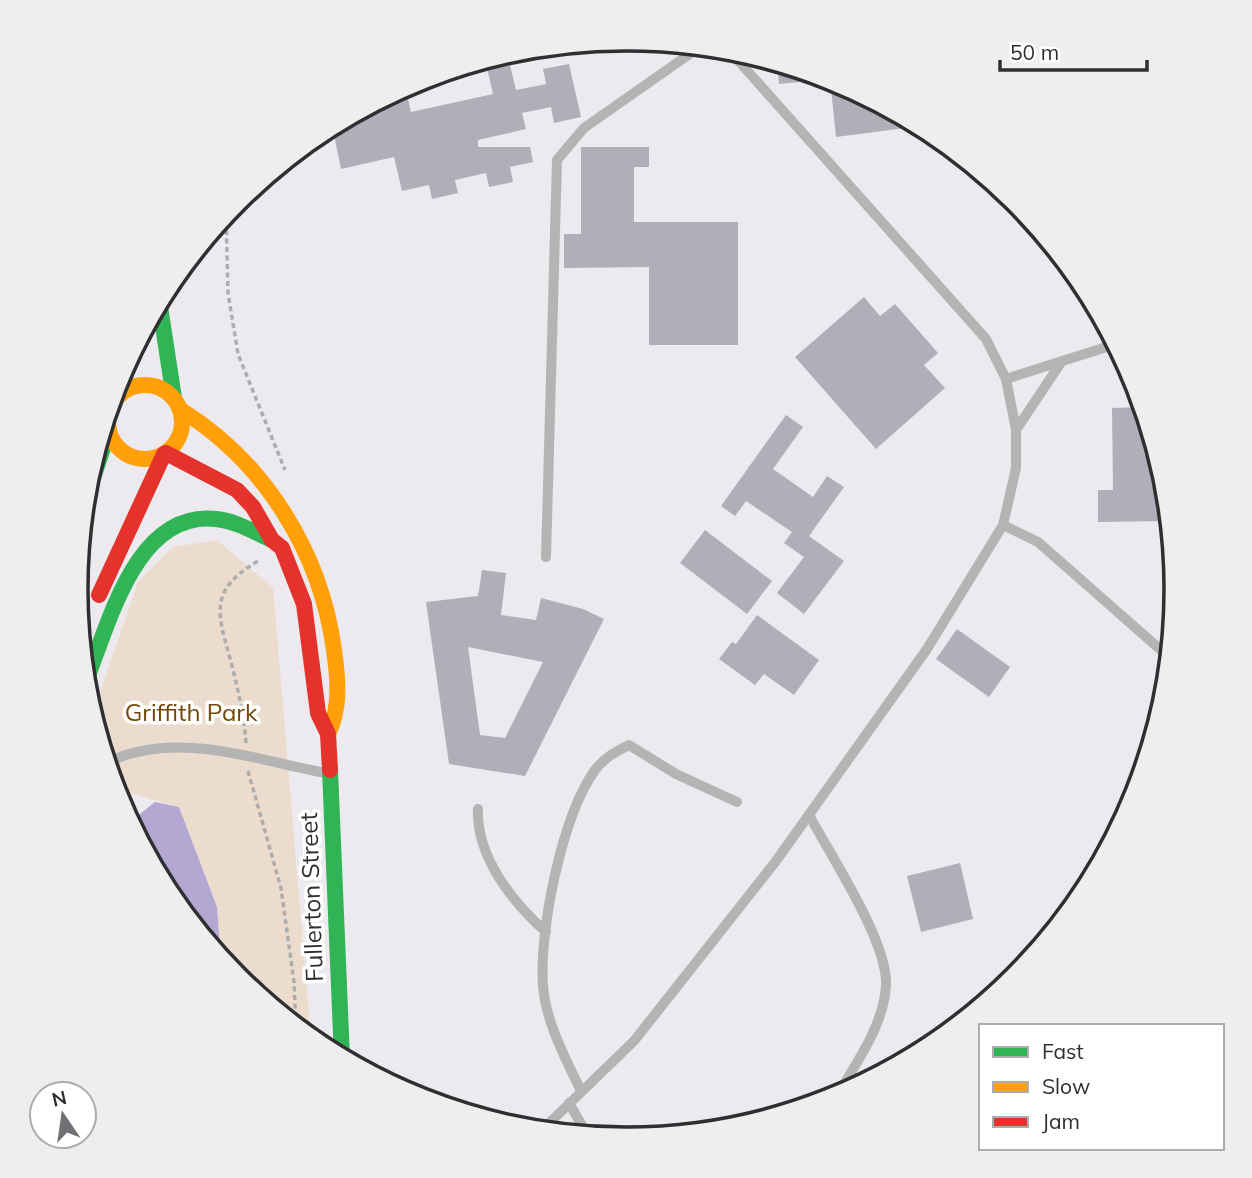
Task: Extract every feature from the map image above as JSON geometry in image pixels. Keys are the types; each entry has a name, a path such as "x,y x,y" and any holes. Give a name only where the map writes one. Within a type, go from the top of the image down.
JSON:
{"main road":[{"path":"93,612 130,522 165,454 181,434 162,317"},
{"path":"126,390 137,385 151,385 164,390 178,404"},
{"name":"Fullerton Street","path":"178,404 206,424 276,498 312,558 327,597 337,674 336,721 328,734"},
{"path":"111,433 120,450 130,456 141,459 165,454"},
{"name":"Fullerton Street","path":"165,454 237,490 253,507 272,540 282,548 303,604 318,713 328,734 341,1046"},
{"path":"93,665 136,565 154,539 179,524 201,519 221,520 272,540"}],"lane":[{"path":"546,557 557,160 584,128 689,54"},
{"path":"550,1122 634,1041 809,815 927,649 1003,525 1016,468 1016,430 1006,379 986,340 972,320 741,63"},
{"path":"1006,379 1107,347"},
{"path":"1016,430 1062,361"},
{"path":"1003,525 1038,542 1161,650"},
{"path":"581,1091 557,1040 543,988 546,932 572,816 595,770 609,755 629,745 676,774 737,802"},
{"path":"115,760 147,750 182,746 330,774"},
{"path":"478,809 477,828 491,866 528,916 546,932"},
{"path":"809,815 883,955 886,985 881,1011 867,1045 846,1080"},
{"path":"569,1103 582,1125"}],"path":[{"path":"226,228 228,293 238,354 288,479"},
{"path":"260,559 231,580 219,605 221,633 243,711 254,799 270,842 281,888 294,982 295,1014"}],"green space":[{"name":"Griffith Park","path":"217,540 273,588 310,1025 271,994 220,942 217,907 179,807 128,792 106,728 99,697 138,582 173,547"}],"shaded area":[{"path":"155,802 179,807 217,907 220,942 178,888 138,816"}],"building":[{"path":"510,64 516,90 546,84 543,69 569,64 581,117 554,123 551,107 522,113 526,129 478,140 478,147 530,147 533,162 510,167 513,182 489,187 486,173 455,180 458,193 432,199 429,185 402,191 394,157 341,169 334,137 388,106 408,97 411,112 493,94 487,69"},
{"path":"778,73 805,81 779,84"},
{"path":"831,92 904,128 836,137"},
{"path":"581,147 649,147 649,167 634,167 634,222 738,222 738,345 649,345 649,267 564,268 564,234 581,234"},
{"path":"864,297 880,316 895,304 938,353 924,365 945,388 876,449 795,357"},
{"path":"1133,407 1146,450 1160,521 1098,522 1098,490 1113,490 1112,408"},
{"path":"786,415 803,427 773,469 813,497 827,476 844,487 809,536 844,561 804,614 777,593 804,557 784,543 792,532 746,501 735,516 721,506"},
{"path":"705,530 772,581 747,614 680,563"},
{"path":"482,570 506,573 501,615 536,620 541,598 583,609 604,619 525,776 449,764 426,602 478,596","holes":["468,647 543,662 505,738 480,735"]},
{"path":"757,615 819,660 794,695 764,674 755,685 719,659 732,642 736,644"},
{"path":"957,629 1010,667 989,697 936,659"},
{"path":"960,863 973,919 921,932 907,876"}],"traffic: fast":[{"path":"162,317 174,398"},
{"path":"93,663 129,576 145,552 165,533 188,521 216,519 238,524 272,540"},
{"path":"330,770 341,1046"}],"traffic: slow":[{"path":"126,390 145,385 166,391 176,401 182,422"},
{"path":"181,410 211,431 239,456 263,483 302,545 327,614 334,650 337,703 328,734"},
{"path":"111,434 114,443 124,453 138,458 152,458 166,453 176,443 182,422"}],"traffic: jam":[{"path":"166,453 237,490 253,507 272,540 282,548 304,604 318,713 328,734 330,770"},
{"path":"99,595 164,454"}]}
